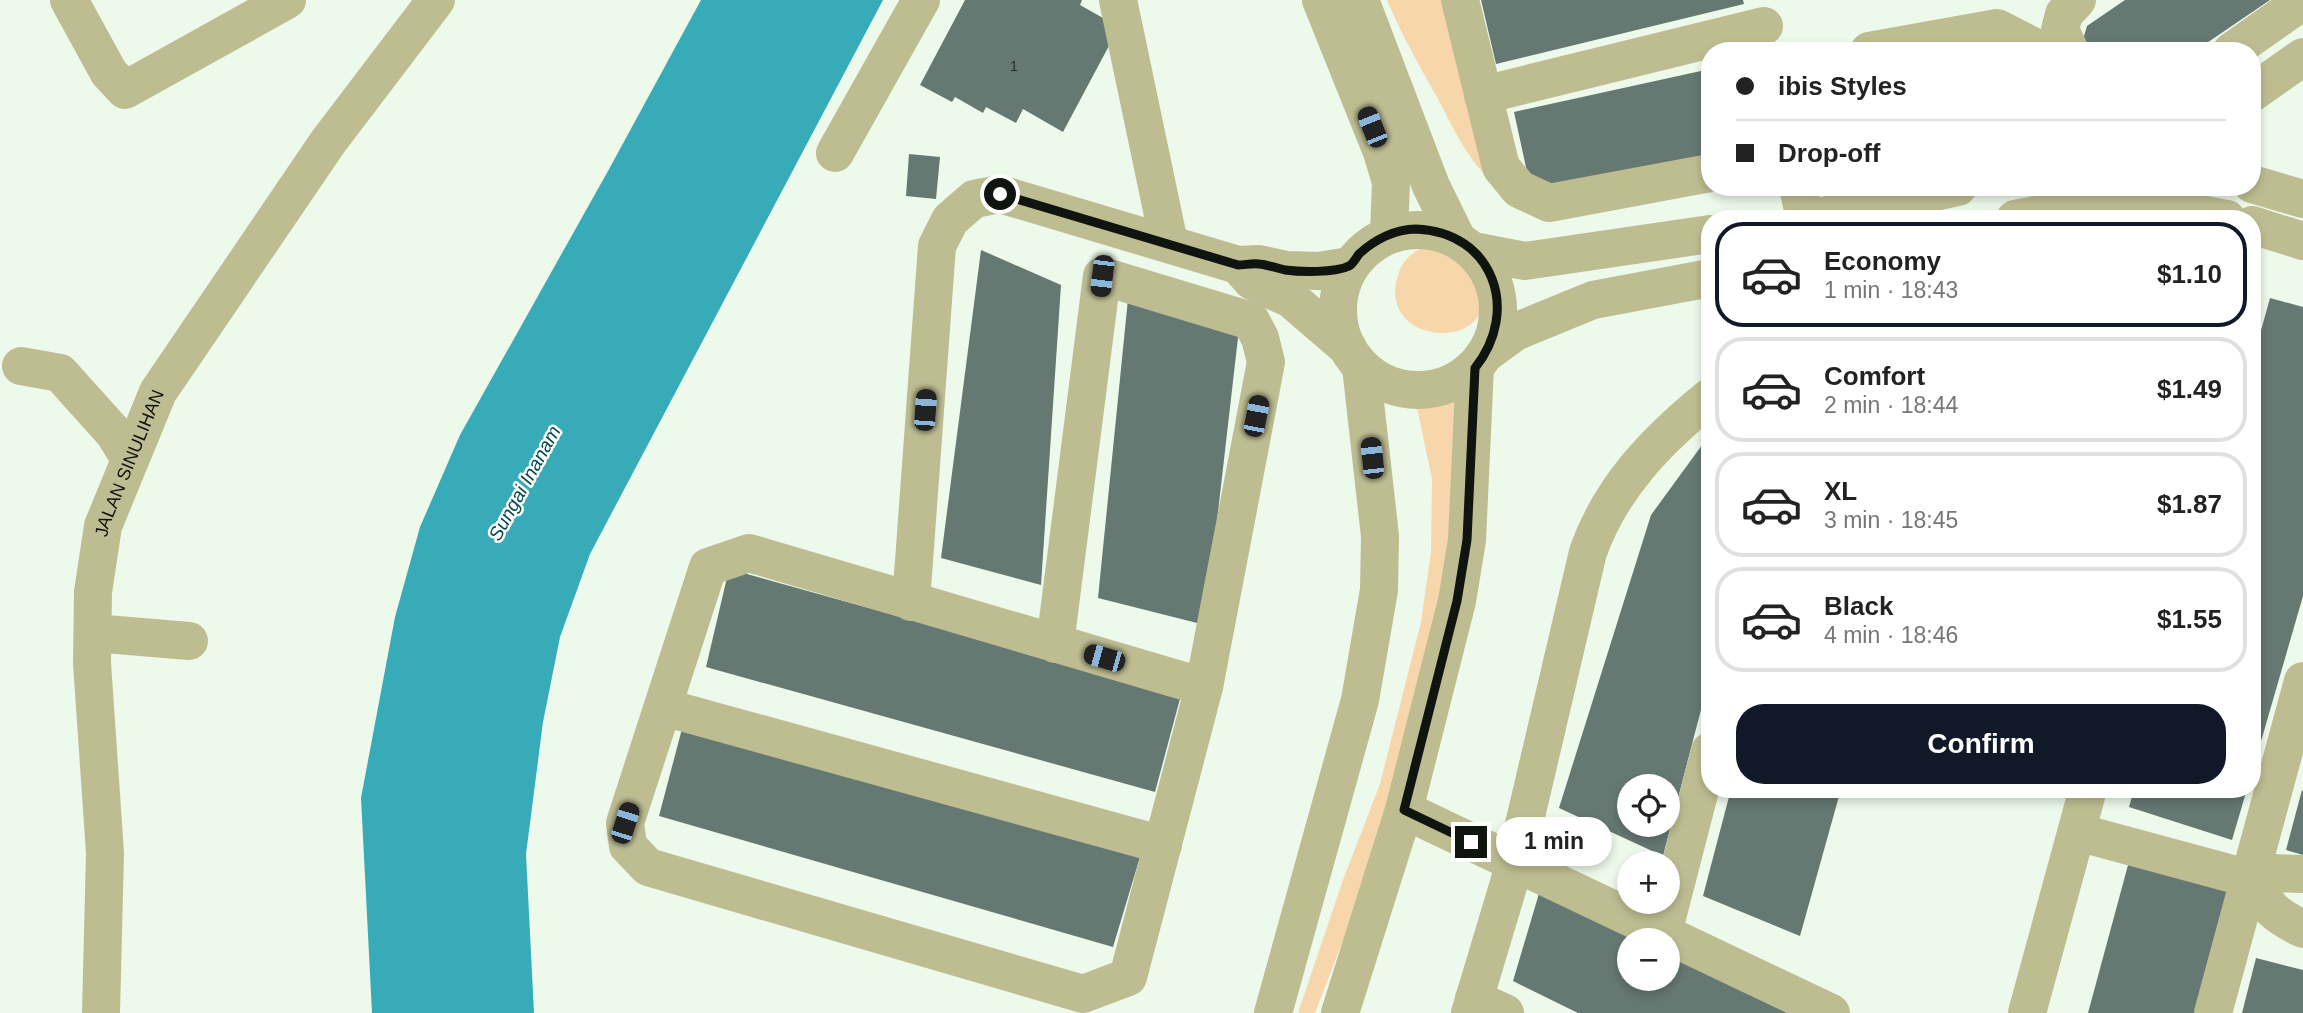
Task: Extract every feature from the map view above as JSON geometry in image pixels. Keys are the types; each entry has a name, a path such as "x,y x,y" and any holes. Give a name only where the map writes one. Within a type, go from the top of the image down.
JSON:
{"street":[{"path":"69,0 110,73 125,90 287,0"},
{"name":"JALAN SINULIHAN","path":"101,1013 105,853 92,663 93,592 103,526 158,392 328,142 436,0"},
{"path":"835,153 921,0"},
{"path":"1118,0 1169,243"},
{"path":"1321,0 1382,152 1391,182 1389,234"},
{"path":"1340,1013 1404,810 1457,601 1465,552 1480,361 1495,334 1499,312 1496,289 1487,268 1465,245 1432,186 1360,0"},
{"path":"1460,0 1501,167 1519,189 1549,203 1701,175"},
{"path":"2066,42 2060,30 2064,14 2077,0"},
{"path":"2245,42 2303,1"},
{"path":"1483,95 1764,26"},
{"path":"1917,42 1997,27 2025,42"},
{"path":"2261,87 2303,57"},
{"path":"2261,187 2303,199"},
{"path":"911,602 937,246 950,220 974,199 1000,194 1238,265 1259,264 1287,270 1318,271 1350,266"},
{"path":"1849,210 1916,196"},
{"path":"2062,210 2129,201 2178,210"},
{"path":"2261,228 2303,241"},
{"path":"1273,1013 1360,700 1379,590 1380,536 1355,358 1341,334 1338,301 1341,285 1350,266 1371,243 1389,234 1412,229 1436,231 1465,245 1525,261 1701,235"},
{"path":"1238,265 1252,281 1291,299 1382,382 1406,390 1431,389 1454,382 1515,332 1593,300 1701,280"},
{"path":"1055,644 1102,276 1251,321 1261,338 1266,362 1204,687 1128,977 1083,994 648,867 628,846 625,823 708,567 749,553 911,602 1055,644 1204,687"},
{"path":"21,366 60,373 114,433 130,458"},
{"path":"1483,1008 1588,552 1598,523 1616,493 1656,444 1701,405"},
{"path":"93,633 189,641"},
{"path":"2213,1013 2303,681"},
{"path":"663,707 1163,845"},
{"path":"1664,928 1701,786"},
{"path":"2027,1013 2086,798"},
{"path":"1404,810 1652,928"},
{"path":"2077,832 2251,879 2273,873 2303,874"},
{"path":"2251,879 2267,907 2303,929"},
{"path":"1680,941 1831,1013"}],"shaded area":[{"path":"1387,0 1446,0 1497,186 1462,144 1410,49"},
{"path":"1441,243 1481,266 1485,296 1478,317 1461,330 1441,333 1421,329 1404,317 1396,298 1399,272 1410,255 1421,248"},
{"path":"1411,379 1472,383 1477,472 1373,862 1315,1013 1298,1013 1343,880 1380,784 1421,622 1431,552 1432,479"}],"water":[{"name":"Sungai Inanam","path":"701,0 883,0 590,554 560,637 543,722 526,854 534,1013 372,1013 361,798 395,617 420,527 460,435"}],"building":[{"path":"965,0 1082,0 1080,5 1119,27 1063,132 1023,109 1016,123 986,107 983,113 955,97 952,102 920,85"},
{"path":"1481,0 1743,0 1744,4 1496,64"},
{"path":"2125,0 2270,0 2208,42 2082,42 2087,26"},
{"path":"1701,71 1701,159 1547,193 1529,181 1514,112"},
{"path":"909,154 940,157 936,199 906,196"},
{"path":"981,250 1061,285 1041,585 941,558"},
{"path":"1129,289 1239,329 1205,625 1098,598"},
{"path":"2270,298 2303,307 2303,596 2261,741 2261,330"},
{"path":"1701,446 1701,710 1680,791 1680,774 1617,774 1617,835 1559,808 1651,515"},
{"path":"729,569 1181,695 1155,792 706,667"},
{"path":"683,725 1140,857 1113,947 659,816"},
{"path":"2303,791 2303,855 2286,850"},
{"path":"1729,798 1838,798 1800,936 1703,896"},
{"path":"2132,798 2244,798 2232,840 2129,807"},
{"path":"1622,837 1668,837 1664,851 1652,851"},
{"path":"2131,854 2236,891 2201,1013 2088,1013"},
{"path":"1543,880 1643,928 1617,928 1617,991 1680,991 1680,946 1820,1013 1578,1013 1513,981"},
{"path":"2256,958 2303,970 2303,1013 2242,1013"}],"route":[{"path":"1000,194 1238,265 1259,264 1287,270 1318,271 1350,266 1371,243 1389,234 1412,229 1436,231 1457,239 1473,251 1487,268 1496,289 1499,312 1495,334 1475,368 1467,540 1457,601 1404,810 1471,842"}]}
